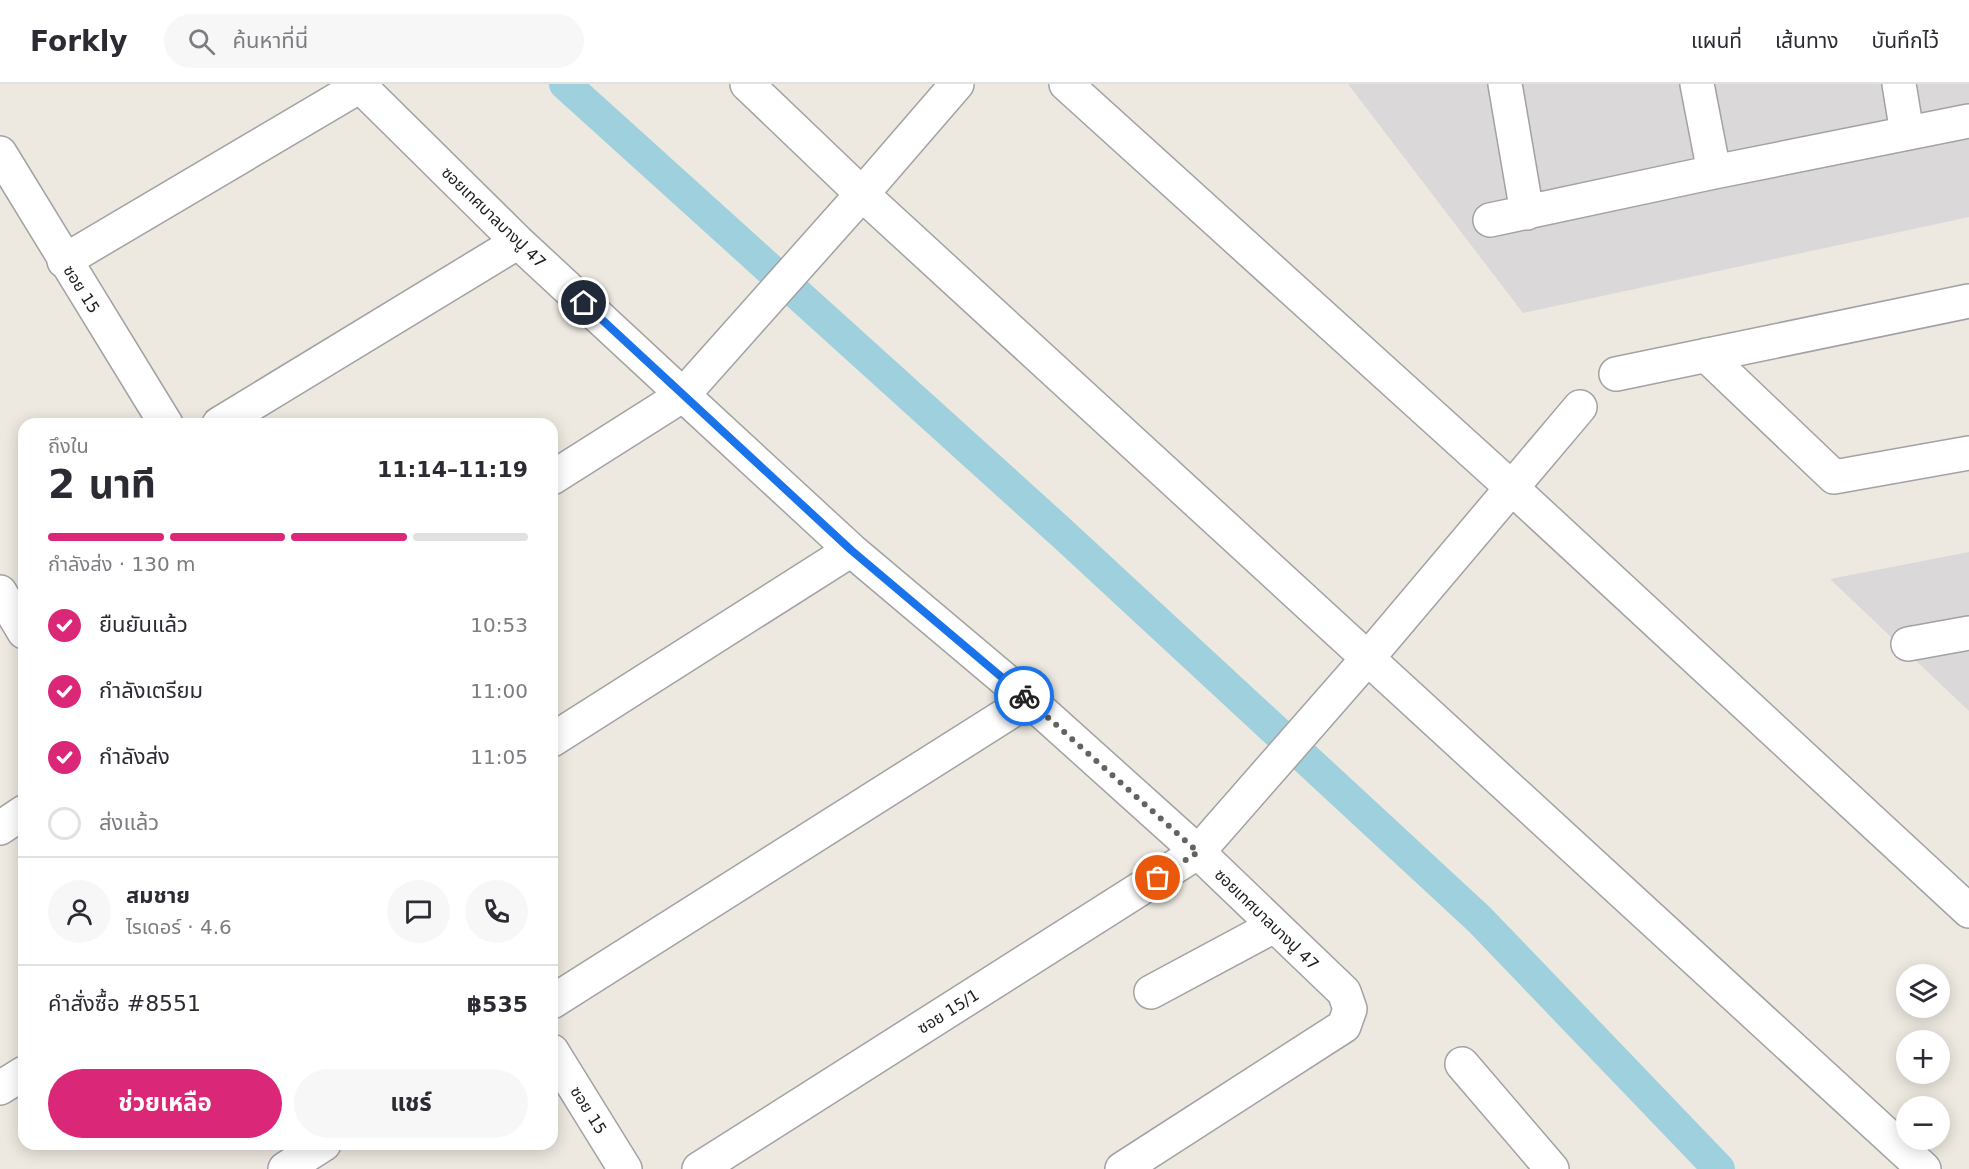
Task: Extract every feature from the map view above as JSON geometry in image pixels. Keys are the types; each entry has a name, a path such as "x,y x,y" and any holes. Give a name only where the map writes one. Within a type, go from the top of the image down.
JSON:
{"street":[{"path":"747,84 862,194 1924,1169"},
{"path":"558,474 683,395 957,84"},
{"path":"1066,84 1512,488 1969,911"},
{"path":"1505,84 1527,213"},
{"path":"1697,84 1714,172"},
{"path":"1899,84 1907,133"},
{"path":"64,261 359,85"},
{"name":"ซอยเทศบาลบางปู 47","path":"359,85 518,242 851,550 1029,700 1198,852 1344,992 1350,1009 1344,1026 1161,1159 1122,1169"},
{"path":"1490,220 1969,121"},
{"name":"ซอย 15","path":"0,153 64,261 162,418"},
{"path":"229,418 518,242"},
{"path":"1616,374 1969,302"},
{"path":"1706,356 1834,477 1969,453"},
{"name":"ซอย 15/1","path":"699,1169 1198,852 1367,659 1580,407"},
{"path":"558,736 851,550"},
{"path":"0,592 18,622"},
{"path":"1908,644 1969,633"},
{"path":"558,998 1029,700"},
{"path":"0,828 18,816"},
{"path":"1151,992 1274,926"},
{"name":"ซอย 15","path":"558,1061 625,1169"},
{"path":"1462,1064 1552,1169"},
{"path":"0,1088 18,1077"},
{"path":"285,1169 315,1150"}],"shaded area":[{"path":"1348,84 1969,84 1969,217 1523,313"},
{"path":"1969,552 1969,711 1830,579"}],"waterway":[{"path":"565,84 1064,535 1479,919 1719,1169"}],"way so far":[{"path":"1024,696 1198,852 1158,878"}],"route":[{"path":"584,303 851,550 1024,696"}]}
